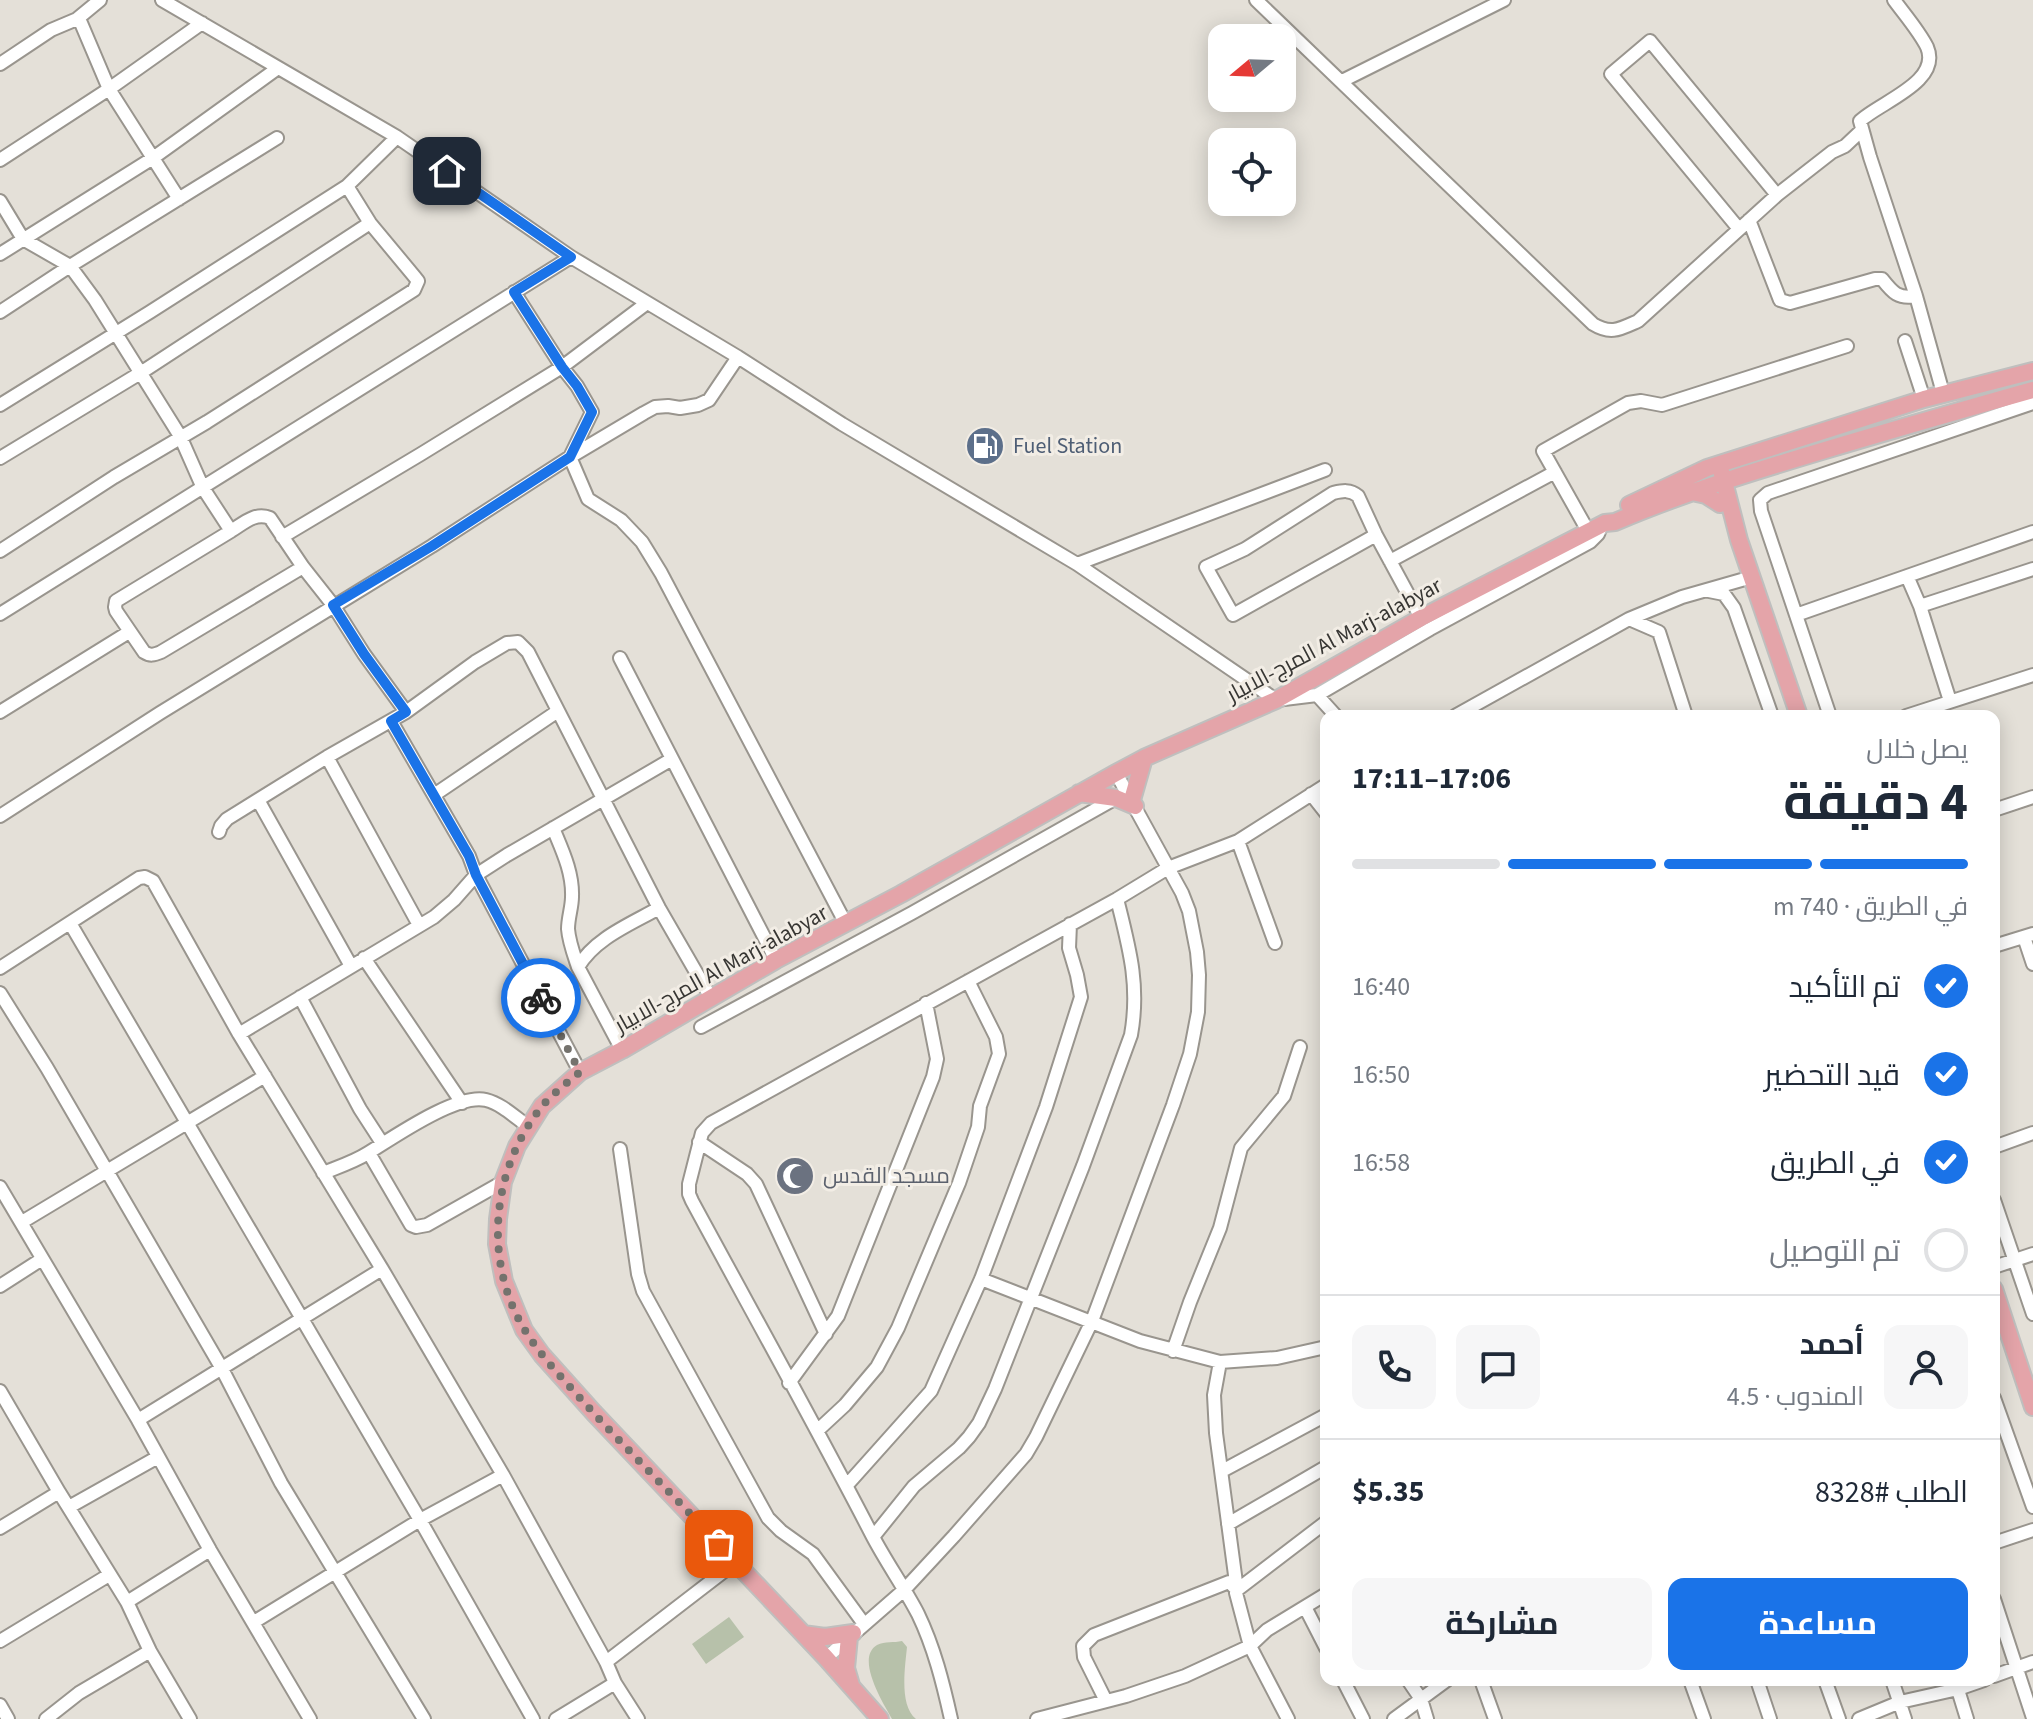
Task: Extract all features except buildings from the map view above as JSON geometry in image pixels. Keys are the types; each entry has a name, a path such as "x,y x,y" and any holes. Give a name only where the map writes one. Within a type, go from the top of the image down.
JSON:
{"main road":[{"name":"المرج-الابيار Al Marj-alabyar","path":"880,1719 594,1413 524,1330 504,1281 497,1244 498,1219 503,1182 511,1157 542,1106 580,1072 776,960 1144,758 1276,700 1421,618 1598,526 1638,501 1713,466 1943,393 2033,371"},
{"name":"المرج-الابيار Al Marj-alabyar","path":"1598,526 1747,473 2033,390"},
{"path":"1713,466 1797,710"},
{"path":"1726,506 1739,481 1747,473"},
{"path":"1690,492 1706,495 1726,506"},
{"path":"1079,793 1128,802 1144,758"},
{"path":"2000,1307 2033,1407"},
{"path":"803,1634 825,1637 855,1631 846,1668 852,1687"}],"street":[{"path":"3,59 51,30 77,19 100,0"},
{"path":"162,0 397,137 571,257 1077,564 1276,700 1317,695 1590,542 1598,534 1598,526 1555,472 1543,451 1628,403 1641,401 1662,405 1847,346"},
{"path":"1256,0 1593,324 1603,330 1619,330 1638,321 1777,195 1862,130"},
{"path":"1342,81 1504,0"},
{"path":"1894,0 1926,47 1930,60 1928,70 1916,83 1860,121 1916,296 1943,393"},
{"path":"77,19 109,89 179,199"},
{"path":"0,160 109,89 202,23"},
{"path":"1777,195 1650,41 1611,74 1744,225 1780,300 1790,303 1875,279 1882,279 1896,295 1905,298 1916,296"},
{"path":"0,254 153,158 278,68"},
{"path":"0,405 347,186 397,137"},
{"path":"0,312 277,138"},
{"path":"1845,146 1870,157"},
{"path":"0,551 414,290 418,281 370,223 347,186"},
{"path":"0,201 23,239 70,266 95,300 180,436 203,488 231,531"},
{"path":"0,458 142,372 370,223"},
{"path":"0,614 571,257"},
{"path":"514,292 592,412 570,457 588,499 621,520 649,552 846,924"},
{"path":"282,537 562,367 647,303"},
{"path":"1905,341 1924,399"},
{"path":"0,816 570,457 655,407 680,408 709,400 738,357"},
{"path":"1828,710 1761,511 1759,504 1763,496 2033,403"},
{"path":"1077,564 1325,470"},
{"path":"1390,561 1555,472"},
{"path":"1376,535 1233,615 1206,567 1245,549 1333,493 1353,492 1358,496 1421,618"},
{"path":"303,567 154,655 144,652 115,607 116,601 253,517 265,516 270,518 333,605 406,712"},
{"path":"1796,615 2033,532"},
{"path":"1920,606 2033,569"},
{"path":"1907,576 1920,606 1950,701"},
{"path":"1466,710 1629,619 1668,603 1752,577"},
{"path":"1706,591 1724,594 1734,608 1770,710"},
{"path":"1668,603 1659,632 1684,710"},
{"path":"1629,619 1659,632"},
{"path":"0,712 129,632"},
{"path":"219,832 227,819 406,712 475,662 513,641 528,652 659,908 711,998"},
{"path":"620,658 776,960"},
{"path":"1924,710 2033,675"},
{"path":"1317,695 1331,710"},
{"path":"434,795 558,711"},
{"path":"391,721 469,856 476,875 580,1072"},
{"path":"327,757 419,925"},
{"path":"239,1034 444,909 476,875 672,759"},
{"path":"826,1658 904,1590 1026,1454 1092,1321 1190,1054 1198,1012 1199,975 1189,911 1182,893 1128,802 1116,773"},
{"path":"951,1719 932,1647 918,1615 692,1201 689,1184 704,1129 1168,868 1238,841 1320,789"},
{"path":"1311,794 1320,805"},
{"path":"2000,808 2033,797"},
{"path":"258,800 351,966"},
{"path":"701,1027 912,913 1128,802"},
{"path":"553,828 571,880 568,929 572,949 578,967 622,1050"},
{"path":"1238,841 1275,943"},
{"path":"0,968 139,878 149,877 157,886 239,1034 503,1475 615,1683 638,1719"},
{"path":"901,894 912,913"},
{"path":"873,1537 914,1486 959,1448 975,1428 995,1389 1083,1166 1131,1035 1134,1019 1134,968 1117,899"},
{"path":"578,967 601,941 659,908"},
{"path":"70,923 302,1317 533,1719"},
{"path":"847,1485 931,1391 981,1279 1046,1107 1081,997 1069,948 1070,924"},
{"path":"2000,944 2029,935 2033,964"},
{"path":"364,958 462,1103"},
{"path":"817,1431 845,1405 877,1367 898,1328 959,1183 978,1127 980,1106 999,1054 996,1037 968,981"},
{"path":"0,993 221,1367 281,1483 424,1719"},
{"path":"300,997 360,1109 382,1143"},
{"path":"789,1383 838,1316 933,1077 937,1059 926,1003"},
{"path":"1173,1351 1220,1228 1241,1148 1284,1096 1300,1047"},
{"path":"22,1222 265,1076"},
{"path":"323,1173 369,1153 418,1123 462,1103 485,1100 500,1106 529,1127"},
{"path":"2000,1145 2033,1133"},
{"path":"699,1142 747,1174 756,1184 826,1334"},
{"path":"620,1149 643,1291 768,1518 813,1554 855,1631"},
{"path":"369,1153 411,1225 416,1227 427,1225 503,1182"},
{"path":"0,1187 310,1719"},
{"path":"2000,1217 2033,1314"},
{"path":"2000,1265 2033,1254"},
{"path":"0,1286 42,1259"},
{"path":"138,1420 382,1269"},
{"path":"981,1279 1140,1341 1220,1362 1277,1358 1320,1348"},
{"path":"1220,1362 1214,1395 1216,1433 1236,1593 1250,1646 1288,1719"},
{"path":"0,1391 127,1602 150,1651 190,1719"},
{"path":"0,1421 14,1413"},
{"path":"1222,1471 1320,1418"},
{"path":"2000,1418 2033,1507"},
{"path":"69,1507 158,1457"},
{"path":"1228,1524 1320,1470"},
{"path":"254,1622 420,1520 503,1475"},
{"path":"0,1528 59,1492"},
{"path":"1237,1590 1320,1527"},
{"path":"2000,1541 2033,1530"},
{"path":"127,1602 210,1550"},
{"path":"606,1662 736,1562"},
{"path":"0,1641 109,1575"},
{"path":"1106,1701 1084,1657 1083,1646 1094,1635 1229,1582 1237,1590"},
{"path":"1037,1719 1185,1676 1250,1646 1267,1630 1320,1598"},
{"path":"1305,1607 1320,1636"},
{"path":"2000,1617 2033,1718"},
{"path":"46,1719 79,1693 150,1651"},
{"path":"2000,1674 2033,1662"},
{"path":"556,1719 615,1683"},
{"path":"1346,1686 1363,1719"},
{"path":"1412,1686 1421,1699 1427,1719"},
{"path":"1394,1719 1439,1686"},
{"path":"1483,1686 1495,1719"},
{"path":"1692,1686 1704,1719"},
{"path":"1759,1686 1770,1719"},
{"path":"1827,1686 1839,1719"},
{"path":"1894,1686 1905,1719"},
{"path":"1859,1719 1900,1702 1953,1686"},
{"path":"1956,1686 1967,1719"},
{"path":"0,1705 8,1719"}],"green space":[{"path":"729,1617 744,1637 706,1664 692,1644"},
{"path":"902,1641 907,1647 905,1696 916,1719 892,1719 877,1692 870,1670 871,1651 877,1645"}],"way so far":[{"path":"541,998 580,1072 542,1106 511,1157 503,1182 498,1219 497,1244 504,1281 524,1330 542,1355 719,1544"}],"place":[{"name":"Fuel Station","path":"985,446"},
{"name":"مسجد القدس","path":"795,1176"}],"route":[{"path":"447,171 571,257 514,292 592,412 570,457 333,605 406,712 391,721 469,856 541,998"}]}
